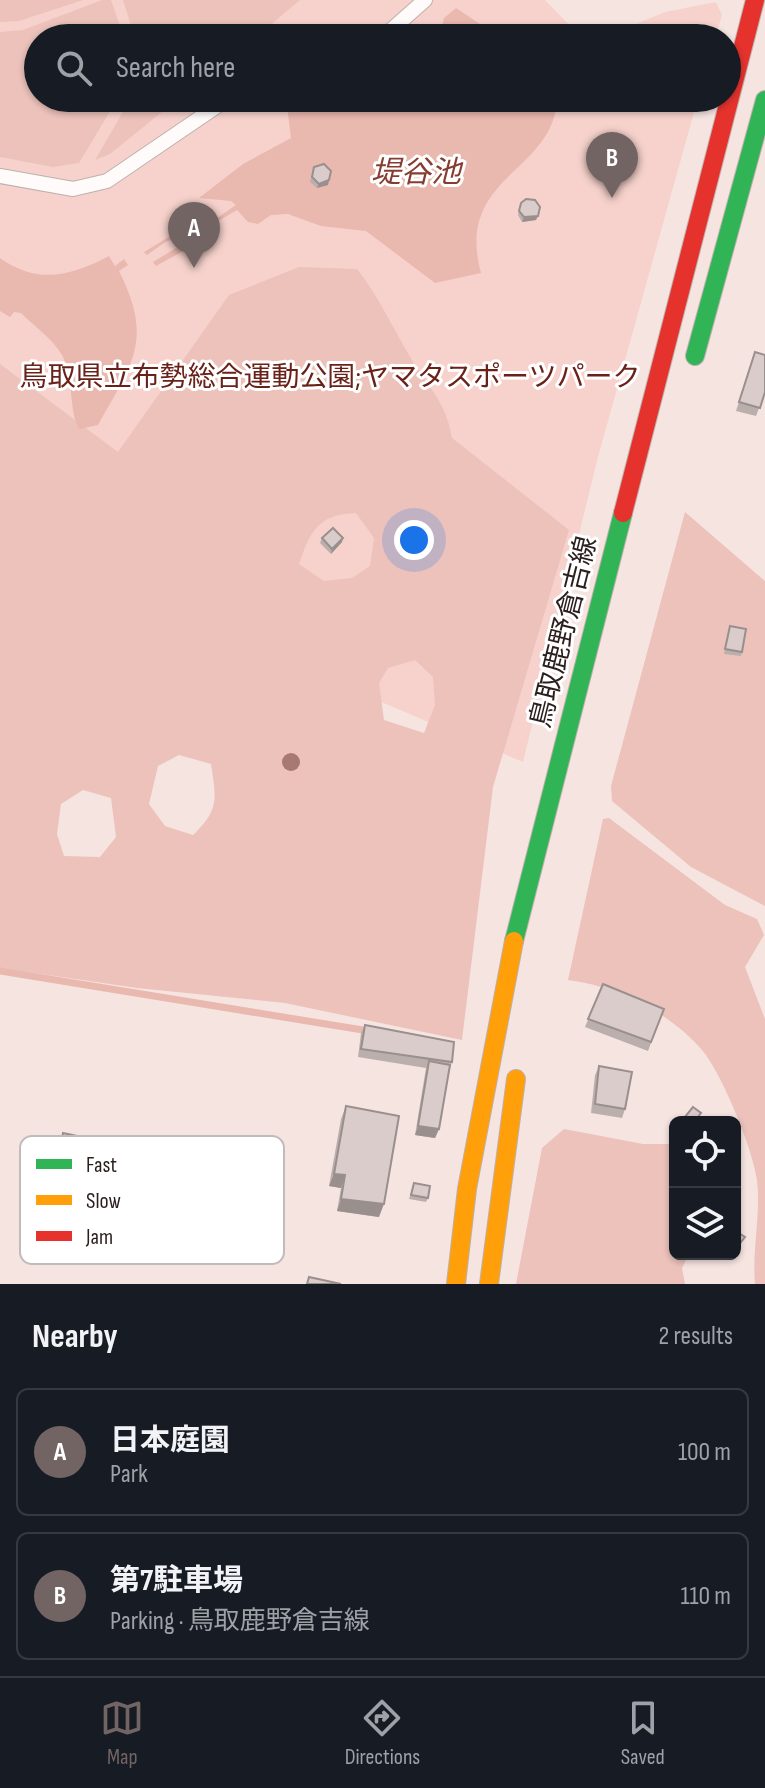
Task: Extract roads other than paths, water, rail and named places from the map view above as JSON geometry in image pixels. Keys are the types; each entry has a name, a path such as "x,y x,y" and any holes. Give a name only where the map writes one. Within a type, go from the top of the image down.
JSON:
{"main road":[{"name":"鳥取鹿野倉吉線","path":"741,54 755,0"},
{"path":"690,374 765,100"},
{"name":"鳥取鹿野倉吉線","path":"456,1284 467,1189 518,921 726,112"},
{"path":"489,1284 518,1060"}],"lane":[{"path":"398,24 425,0"},
{"path":"0,176 73,189 107,181 208,112"}],"water":[{"path":"456,8 480,24 442,24 444,18"},
{"name":"堤谷池","path":"288,112 554,112 552,123 540,143 493,194 481,215 476,240 481,273 435,283 366,231 321,226 288,214 271,215 258,224 248,222 237,210 215,223 194,245 156,266 153,262 199,234 167,241 147,255 144,252 185,227 204,227 236,205 231,201 199,198 243,164 291,138"},
{"path":"109,256 115,266 124,259 128,265 119,271 130,295 137,334 129,368 98,425 80,429 74,416 66,364 58,349 21,313 14,312 10,317 0,311 0,258 28,272 54,275 81,269"}],"waterway":[{"path":"0,971 369,1031"}],"place":[{"name":"第7駐車場","path":"612,198"},
{"name":"日本庭園","path":"194,268"}],"park label":[{"name":"鳥取県立布勢総合運動公園;ヤマタスポーツパーク","path":"330,377"}]}
